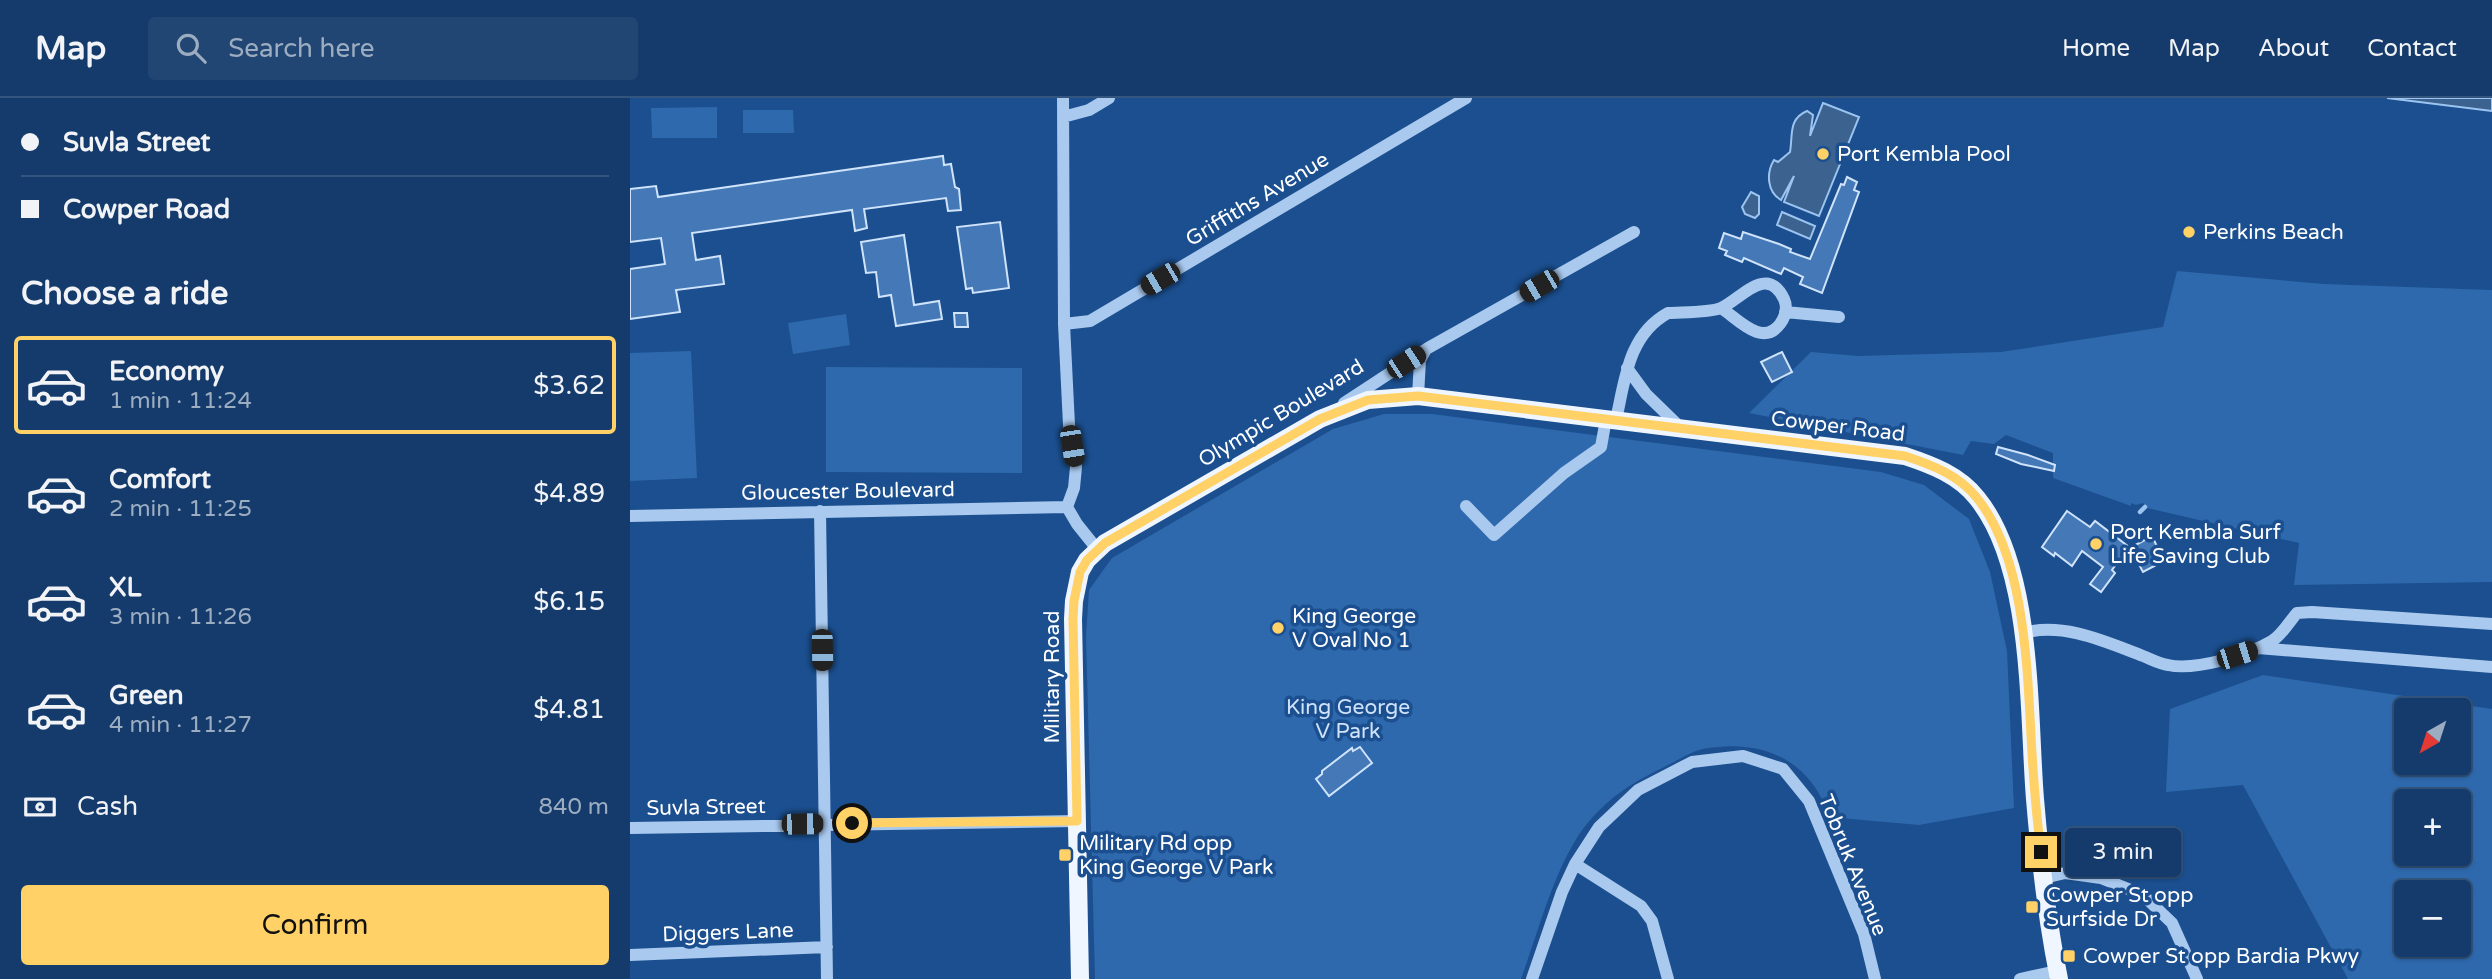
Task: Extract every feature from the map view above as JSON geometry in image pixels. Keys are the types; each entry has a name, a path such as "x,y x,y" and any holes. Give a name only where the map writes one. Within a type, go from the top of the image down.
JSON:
{"main road":[{"name":"Cowper Road","path":"1320,419 1368,400 1418,396 1894,455 1931,465 1947,473 1976,497 1997,530 2010,571 2024,634 2035,799 2058,975"},
{"name":"Olympic Boulevard","path":"1097,549 1320,419"},
{"name":"Military Road","path":"1080,979 1074,601 1080,572 1097,549"}],"street":[{"path":"1063,98 1064,324 1069,425 1076,467 1074,488 1067,507 1097,549"},
{"path":"1063,117 1089,110 1110,98"},
{"name":"Griffiths Avenue","path":"1064,324 1090,321 1466,98"},
{"name":"Olympic Boulevard","path":"1320,419 1427,348 1634,232"},
{"path":"1466,506 1494,535 1564,473 1601,447 1632,351 1661,317 1668,313 1721,308 1751,287 1764,284 1771,285 1782,295 1786,312 1776,329 1759,334 1749,330 1721,308"},
{"path":"1786,312 1839,317"},
{"path":"1418,396 1420,360 1427,348"},
{"path":"1627,368 1646,394 1683,430"},
{"name":"Gloucester Boulevard","path":"630,516 1067,507"},
{"path":"820,511 827,979"},
{"path":"2024,634 2040,629 2083,634 2168,665 2187,666 2217,661 2275,640 2297,613 2492,624"},
{"path":"2258,648 2492,667"},
{"name":"Tobruk Avenue","path":"1532,979 1562,892 1575,864 1599,827 1638,790 1692,762 1743,756 1783,769 1810,801 1864,934 1875,979"},
{"name":"Suvla Street","path":"630,828 1077,821"},
{"path":"1575,864 1641,905 1652,921 1668,979"},
{"path":"2044,878 2065,873 2101,878 2143,895 2172,923 2197,979"},
{"name":"Diggers Lane","path":"630,955 827,947"},
{"path":"2020,979 2058,975"}],"green space":[{"path":"717,107 717,138 652,138 651,108"},
{"path":"743,110 793,110 794,133 743,133"},
{"path":"2177,271 2324,284 2492,290 2492,582 2294,585 2299,543 2147,508 2143,503 2131,503 2131,506 2053,478 2053,453 2006,435 1994,444 1971,441 1963,455 1749,413 1811,352 1858,356 2001,352 2163,327"},
{"path":"846,314 850,345 793,354 788,323"},
{"path":"691,351 697,478 630,481 630,353"},
{"path":"826,367 1022,368 1022,473 826,472"},
{"name":"King George V Park","path":"1384,414 1432,414 1881,472 1924,485 1969,519 1990,572 2007,651 2014,808 1919,825 1829,817 1810,780 1797,767 1781,757 1764,750 1745,747 1703,749 1688,754 1630,786 1610,800 1591,819 1568,853 1559,873 1521,979 1095,979 1086,636 1089,590 1112,558 1333,429"},
{"path":"2263,675 2418,698 2394,698 2394,775 2471,775 2471,706 2492,709 2492,979 2348,979 2243,785 2166,792 2170,709"}],"shaded area":[{"path":"2387,98 2492,98 2492,111"},
{"name":"Port Kembla Pool","path":"1823,103 1859,117 1819,216 1784,202 1794,176 1781,200 1773,192 1769,176 1774,160 1778,162 1790,152 1792,128 1797,118 1807,111 1813,115 1810,136"},
{"path":"1751,192 1759,196 1759,214 1755,218 1745,214 1742,207"},
{"path":"1782,212 1815,226 1810,239 1777,225"}],"building":[{"path":"943,156 944,165 951,164 955,187 959,189 961,210 948,211 946,198 864,209 867,228 855,231 852,210 692,233 696,260 720,256 724,284 676,290 680,312 630,319 630,269 665,264 661,238 630,242 630,189 656,186 658,197"},
{"path":"1847,177 1857,182 1854,190 1859,192 1822,293 1800,284 1803,277 1784,268 1781,274 1744,258 1742,262 1725,255 1727,251 1719,248 1724,233 1741,239 1743,232 1779,244 1791,249 1790,252 1810,259 1841,184 1844,185"},
{"path":"1000,222 1009,288 973,293 972,288 966,289 957,227"},
{"path":"904,235 914,305 939,301 942,319 896,326 891,295 879,297 876,272 866,273 861,242"},
{"path":"954,313 967,313 968,327 955,327"},
{"path":"1782,352 1792,372 1772,382 1761,362"},
{"path":"1998,447 2055,465 2054,471 2021,464 1996,454"},
{"path":"2067,511 2090,527 2095,521 2129,547 2112,570 2115,573 2101,592 2090,584 2103,567 2082,551 2072,566 2042,547"},
{"path":"2152,536 2164,561 2143,572 2130,548"},
{"path":"1360,747 1372,763 1329,796 1316,779 1322,771 1352,748 1353,751"}],"waterway":[{"path":"2140,512 2145,507"}],"place":[{"name":"Port Kembla Pool","path":"1823,154"},
{"name":"Perkins Beach","path":"2189,232"},
{"name":"Port Kembla Surf Life Saving Club","path":"2096,544"},
{"name":"King George V Oval No 1","path":"1278,628"},
{"name":"Military Rd opp King George V Park","path":"1065,855"},
{"name":"Cowper St opp Surfside Dr","path":"2032,907"},
{"name":"Cowper St opp Bardia Pkwy","path":"2069,956"}],"route":[{"path":"852,823 1077,821 1073,619 1076,587 1087,560 1105,543 1136,524 1320,419 1368,400 1418,396 1905,456 1931,465 1963,484 1976,497 1997,530 2016,593 2024,634 2041,852"}]}
